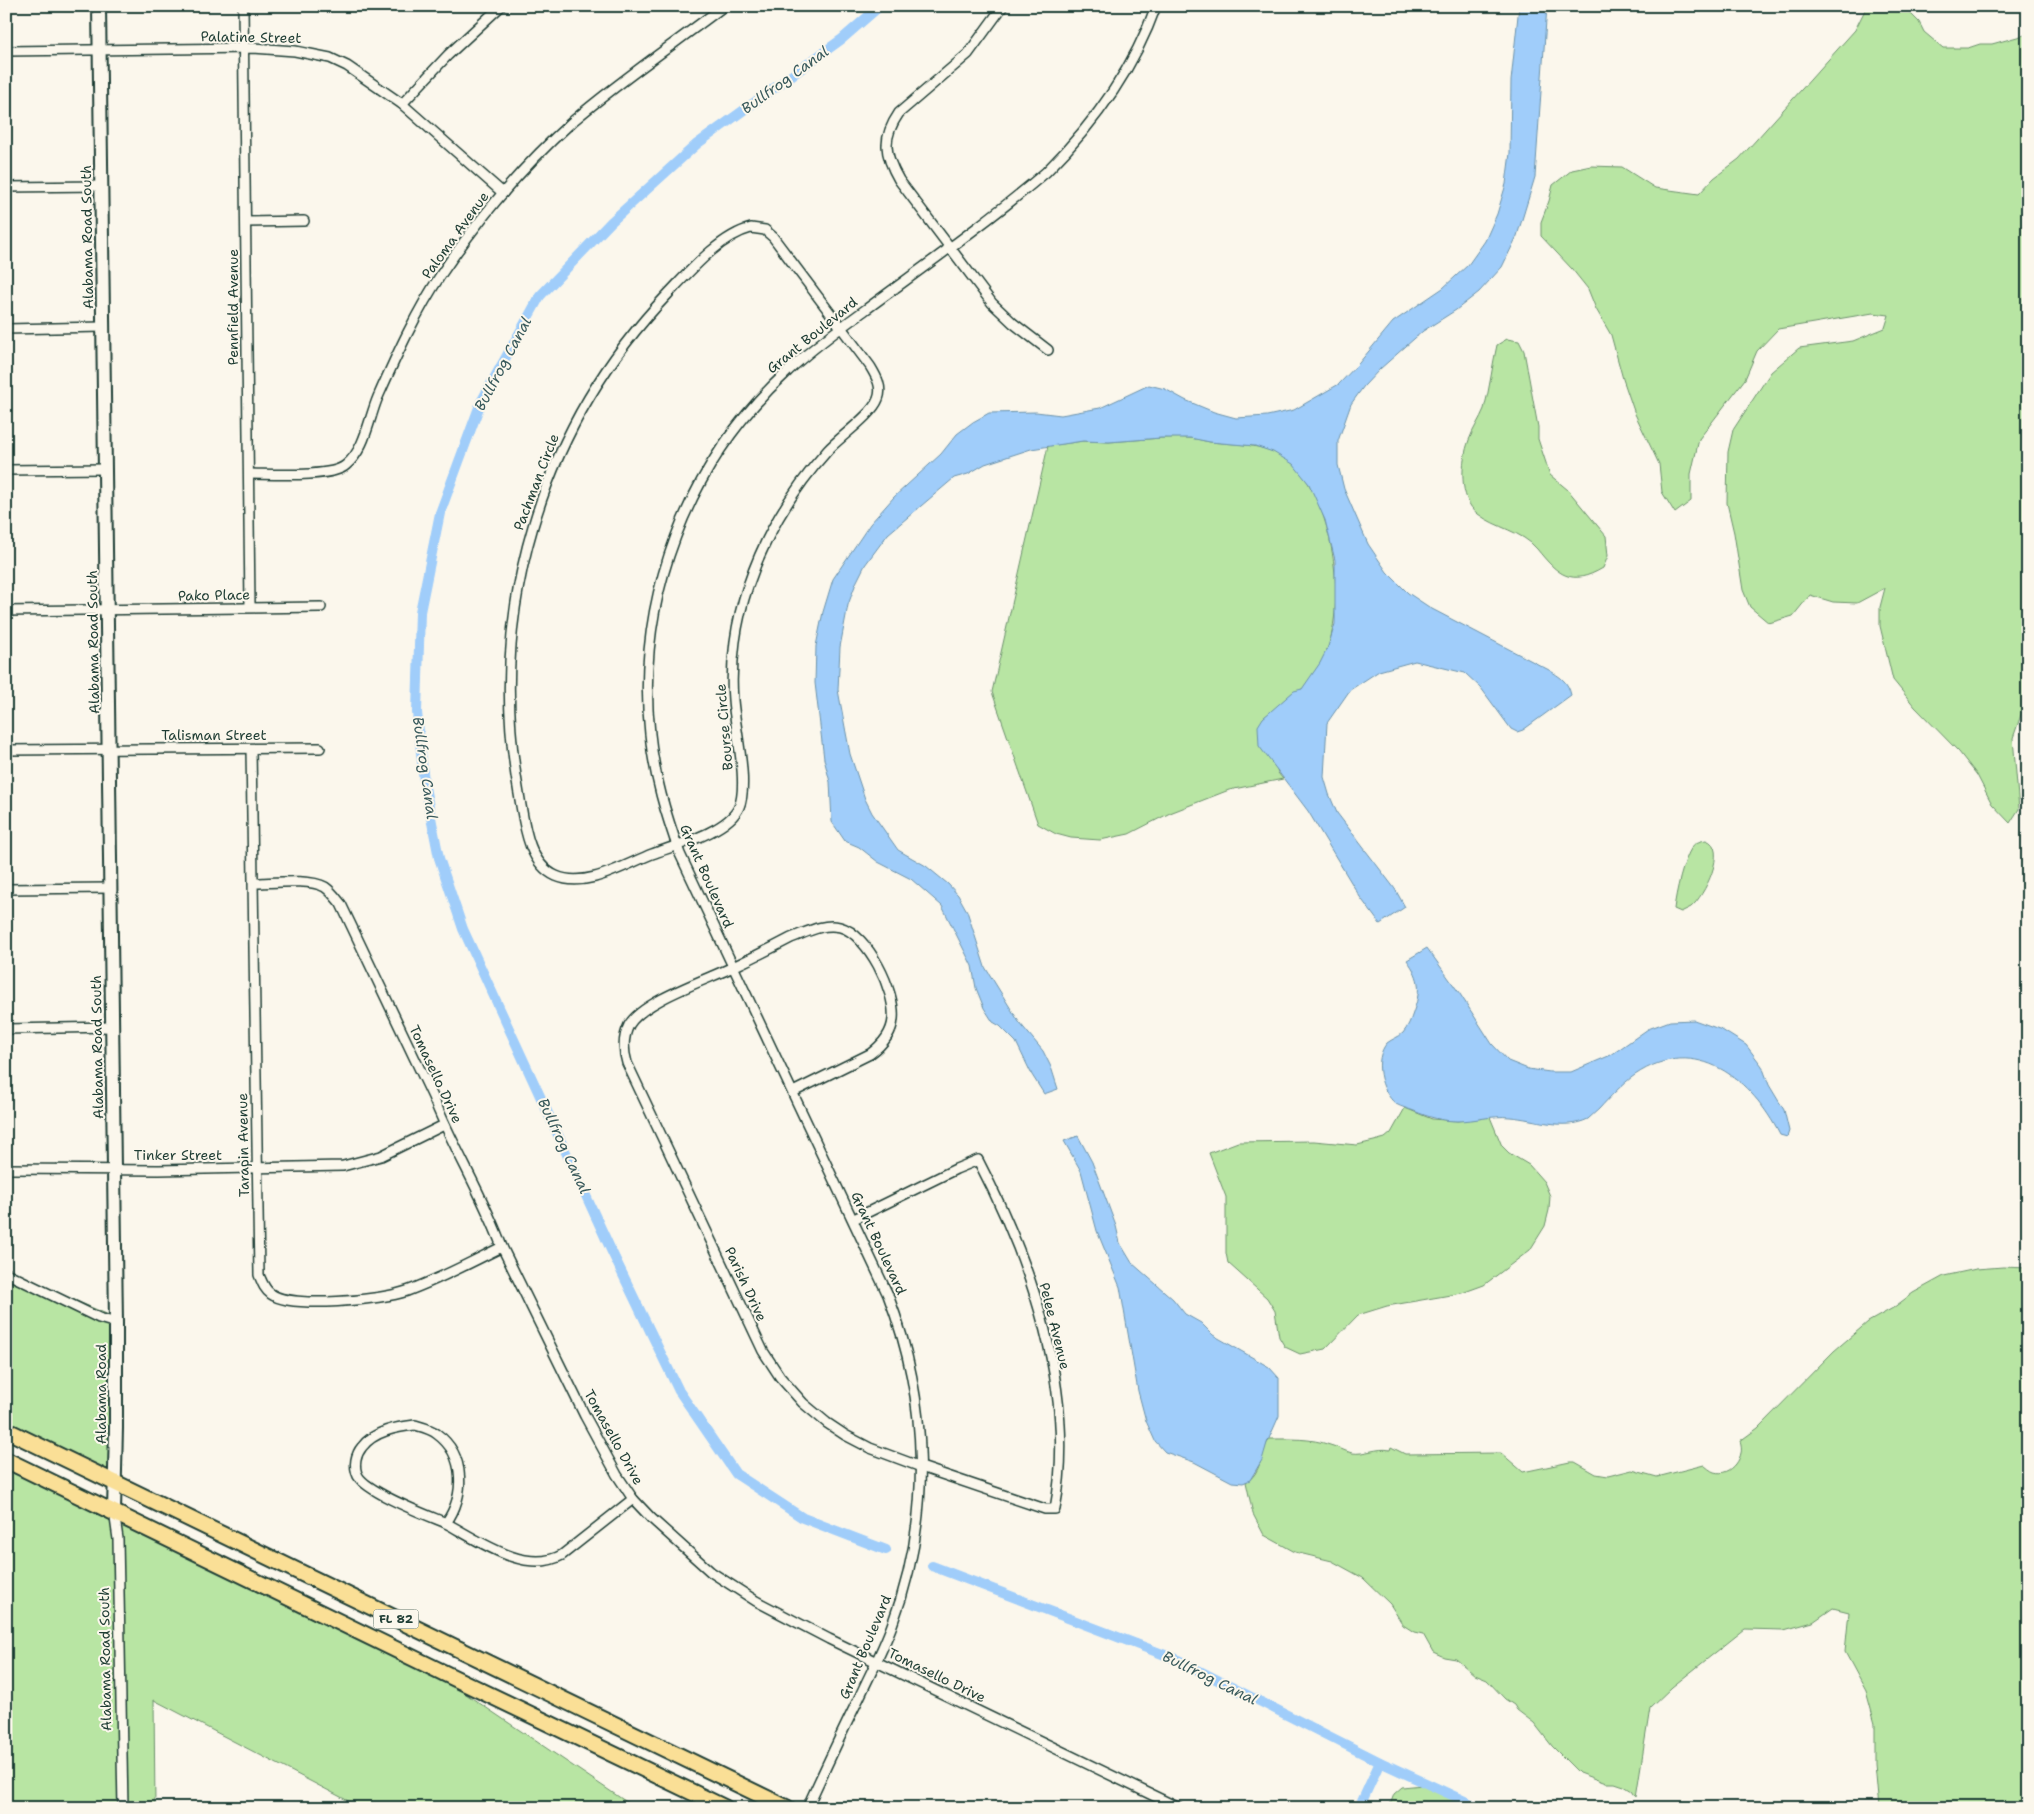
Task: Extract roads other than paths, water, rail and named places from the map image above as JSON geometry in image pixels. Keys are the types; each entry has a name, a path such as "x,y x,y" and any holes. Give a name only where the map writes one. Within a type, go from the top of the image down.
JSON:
{"highway":[{"name":"FL 82","path":"6,1430 787,1808"},
{"name":"FL 82","path":"6,1460 725,1808"}],"street":[{"name":"Alabama Road South","path":"99,6 115,1277"},
{"name":"Pennfield Avenue","path":"243,6 250,607"},
{"path":"402,104 448,55 501,6"},
{"name":"Paloma Avenue","path":"249,474 332,472 346,466 358,450 404,339 422,306 456,253 503,193 579,116 724,6"},
{"path":"1003,6 968,54 898,113 890,125 887,138 887,154 893,169 992,303 1013,323 1048,350"},
{"name":"Grant Boulevard","path":"807,1808 892,1628 912,1561 919,1510 919,1422 908,1358 897,1317 854,1219 733,967 677,844 662,802 654,763 647,697 651,633 656,600 667,560 695,492 712,461 740,422 786,372 842,327 1029,187 1074,144 1110,97 1128,67 1156,6"},
{"name":"Palatine Street","path":"6,51 243,49 296,51 330,58 347,66 402,104 503,193"},
{"path":"6,187 102,186"},
{"path":"246,222 304,221"},
{"name":"Pachman Circle","path":"677,844 601,874 573,880 559,877 550,872 540,863 534,852 524,820 513,757 510,682 511,638 516,600 534,521 559,454 572,427 589,396 611,363 645,318 684,278 710,253 740,231 751,228 765,230 773,237 842,327"},
{"path":"6,329 103,327"},
{"name":"Bourse Circle","path":"677,844 718,828 736,813 740,804 743,778 732,695 733,665 743,605 758,559 789,498 834,444 872,410 879,398 880,387 877,376 842,327"},
{"path":"6,470 105,468"},
{"name":"Pako Place","path":"6,611 321,607"},
{"name":"Talisman Street","path":"6,750 320,748"},
{"name":"Tarapin Avenue","path":"252,749 259,1274 263,1285 270,1293 280,1299 304,1302 371,1298 406,1291 502,1247"},
{"name":"Tomasello Drive","path":"254,883 309,883 323,886 341,904 433,1097 444,1125 494,1226 502,1247 593,1432 633,1499 669,1537 711,1572 756,1602 1179,1808"},
{"path":"6,889 111,888"},
{"path":"733,967 791,938 812,929 826,926 840,927 860,939 868,948 878,966 890,994 893,1010 893,1020 889,1034 881,1046 848,1066 793,1092"},
{"name":"Parish Drive","path":"733,967 657,1002 636,1017 629,1026 624,1042 624,1052 626,1063 763,1351 780,1377 803,1403 828,1423 870,1448 1045,1510 1055,1509"},
{"path":"6,1029 112,1027"},
{"name":"Tinker Street","path":"6,1170 328,1167 356,1164 381,1156 444,1125"},
{"name":"Pelee Avenue","path":"854,1219 978,1160 1023,1260 1042,1321 1054,1376 1059,1433 1060,1484 1055,1509"},
{"path":"6,1273 99,1318 116,1323"},
{"name":"Alabama Road","path":"114,1511 115,1277"},
{"path":"446,1523 458,1501 461,1489 460,1476 452,1453 441,1438 426,1428 415,1425 399,1427 375,1436 365,1443 358,1452 356,1462 358,1475 368,1486 516,1558 542,1563 553,1560 633,1499"},
{"name":"Alabama Road South","path":"114,1511 118,1539 123,1808"}],"water":[{"path":"1519,6 1547,6 1535,177 1517,236 1502,267 1479,292 1456,310 1423,331 1380,369 1364,386 1351,404 1338,441 1338,465 1344,489 1368,544 1387,572 1408,593 1432,609 1549,670 1566,683 1571,695 1523,730 1517,732 1511,729 1481,688 1465,673 1415,661 1379,671 1350,690 1327,723 1324,777 1337,813 1395,889 1405,907 1380,924 1360,897 1308,811 1259,746 1258,726 1263,718 1294,691 1302,689 1320,663 1328,647 1335,624 1335,560 1325,520 1309,484 1293,464 1273,452 1255,446 1210,442 1190,438 1109,442 1083,441 1031,449 985,464 968,474 954,478 888,534 865,565 856,583 848,605 840,647 838,690 850,754 865,799 872,813 898,850 926,866 958,895 967,911 985,967 1019,1022 1043,1051 1051,1067 1058,1089 1044,1094 1032,1075 1016,1042 1000,1026 993,1022 984,1008 976,988 972,966 942,906 911,879 878,862 859,847 845,841 832,822 830,782 824,759 815,683 816,646 823,612 833,579 870,524 894,497 941,454 957,434 989,413 1036,412 1061,415 1100,408 1149,385 1165,389 1214,412 1236,418 1267,416 1294,410 1339,384 1393,322 1443,288 1468,265 1485,241 1497,214 1506,184 1510,153 1511,81"},
{"path":"1427,948 1460,994 1492,1044 1508,1061 1528,1069 1571,1072 1611,1055 1648,1029 1670,1021 1694,1020 1722,1030 1746,1045 1762,1066 1769,1085 1784,1110 1789,1131 1787,1137 1780,1135 1754,1097 1738,1081 1720,1069 1701,1061 1680,1059 1658,1063 1635,1075 1588,1119 1569,1124 1503,1117 1464,1121 1446,1120 1430,1117 1396,1104 1390,1098 1382,1083 1379,1066 1380,1057 1387,1043 1405,1031 1416,1005 1417,979 1407,960"},
{"path":"1078,1136 1092,1162 1116,1226 1120,1243 1132,1263 1173,1299 1185,1314 1201,1323 1213,1335 1269,1367 1279,1378 1279,1416 1262,1460 1250,1480 1243,1483 1232,1482 1194,1462 1165,1452 1155,1441 1146,1421 1138,1391 1120,1287 1097,1231 1081,1171 1064,1141"}],"waterway":[{"name":"Bullfrog Canal","path":"880,6 842,39 697,144 611,222 540,296 481,402 440,513 420,612 417,712 424,782 439,858 463,929 611,1250 679,1391 736,1474 803,1518 886,1550"},
{"name":"Bullfrog Canal","path":"932,1566 1178,1660 1380,1762 1480,1808"},
{"path":"1359,1808 1380,1762"}]}
